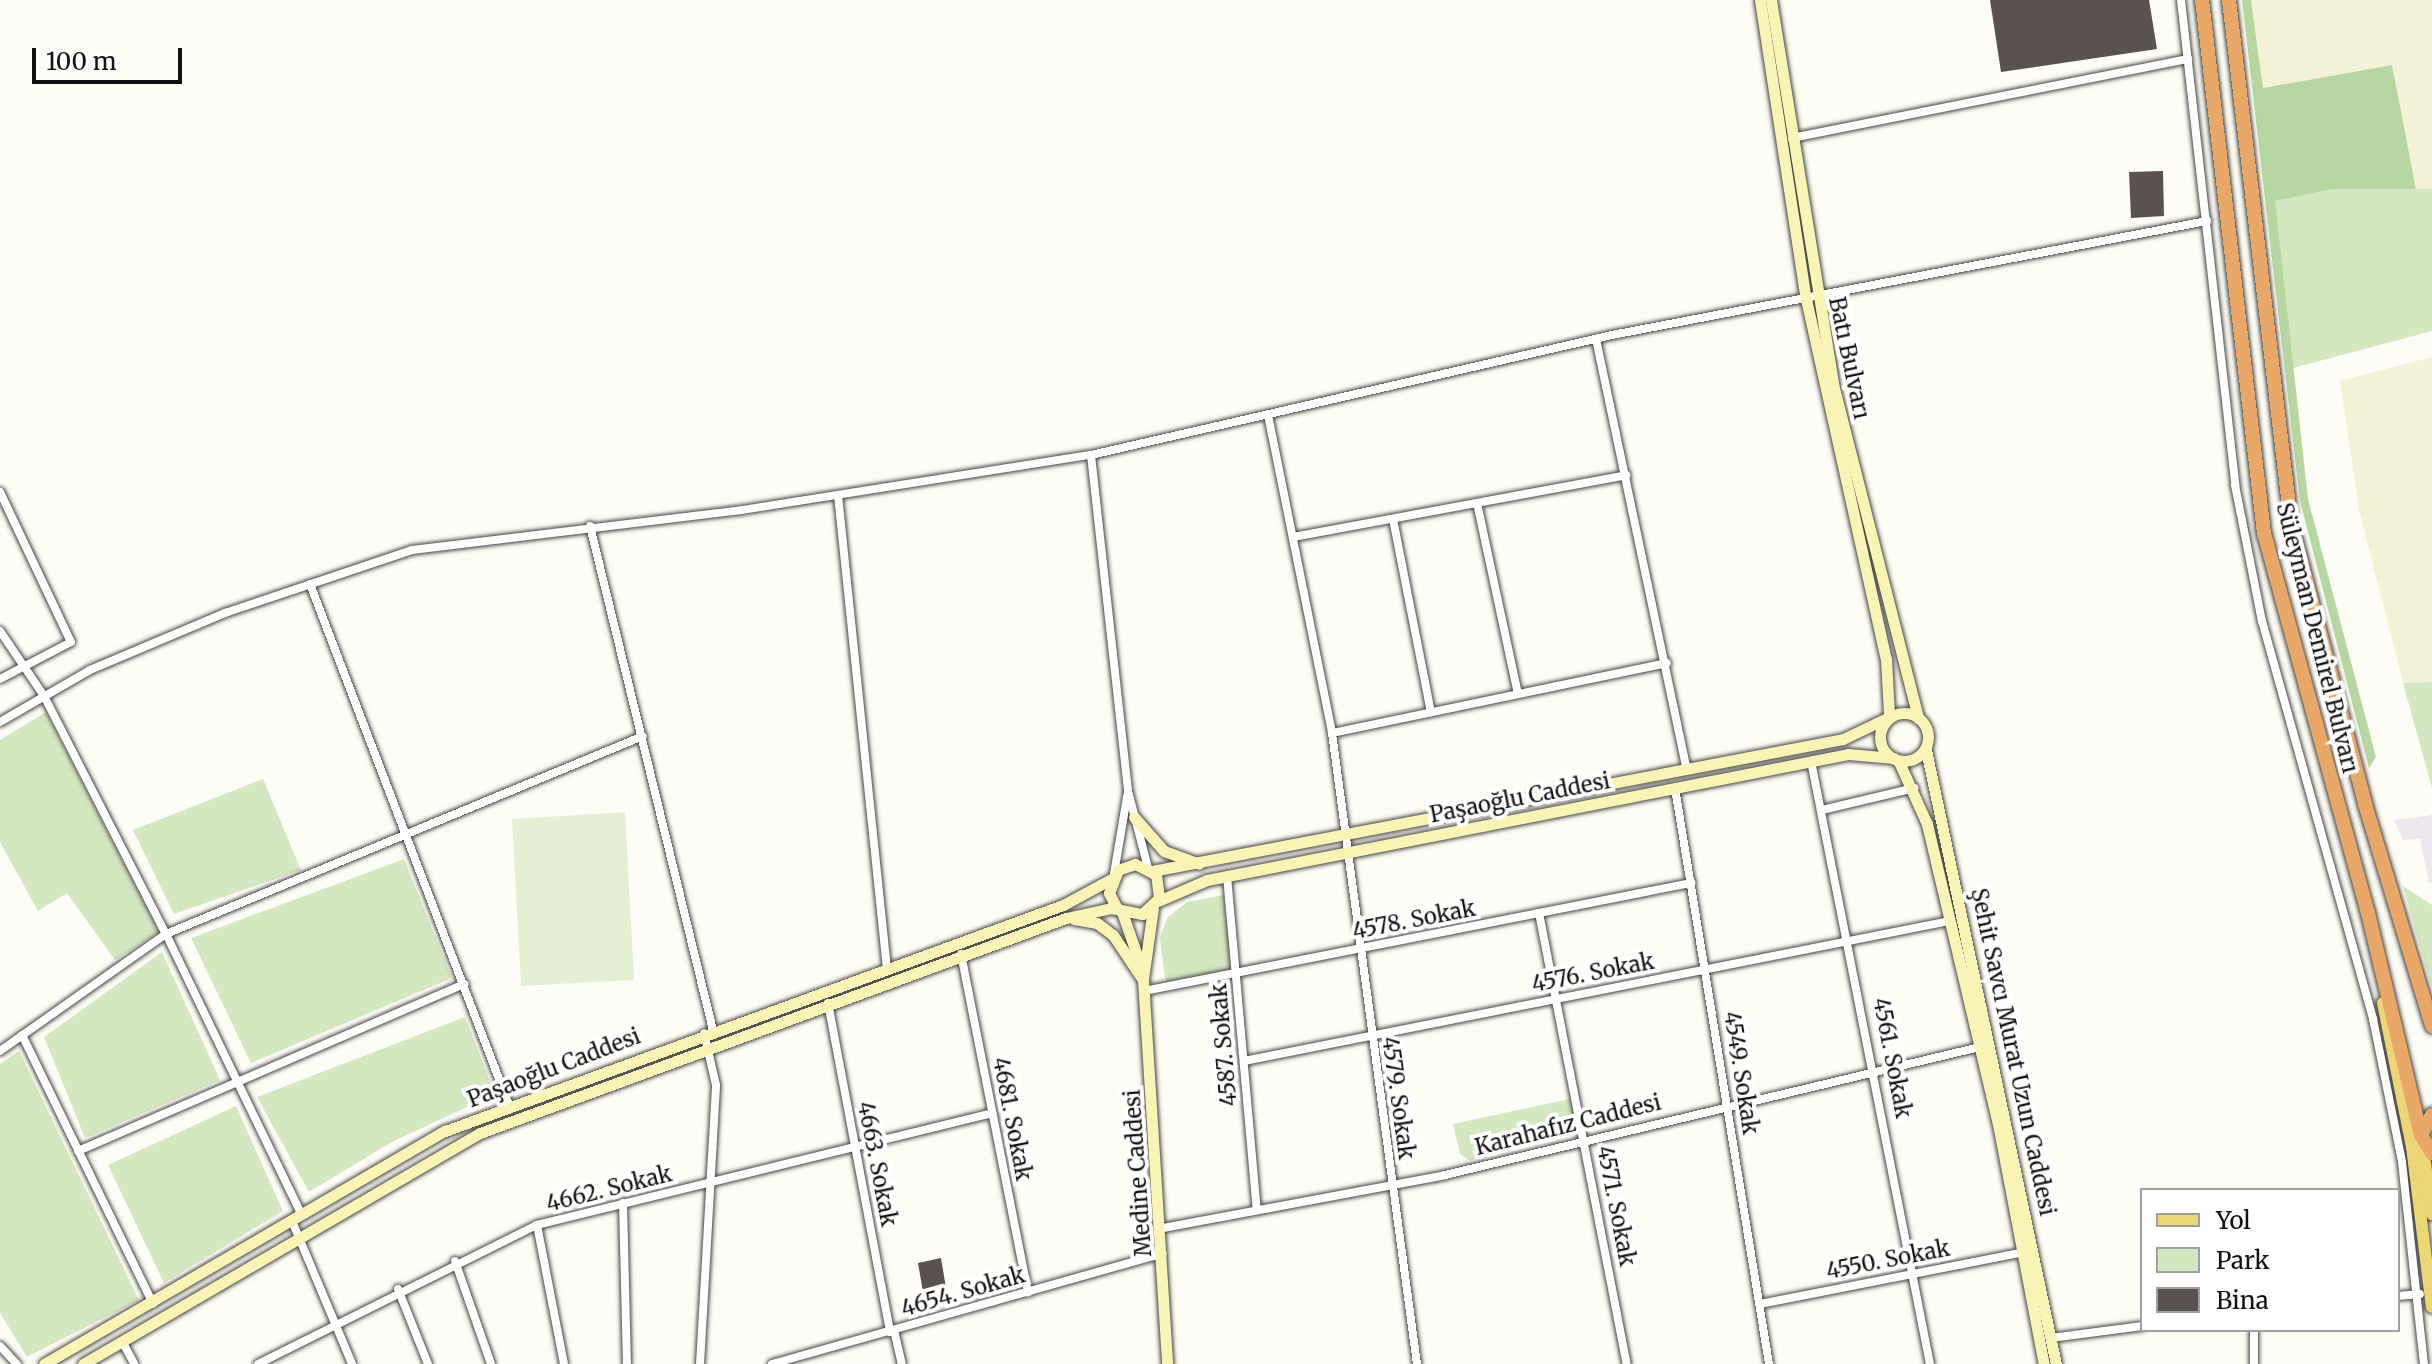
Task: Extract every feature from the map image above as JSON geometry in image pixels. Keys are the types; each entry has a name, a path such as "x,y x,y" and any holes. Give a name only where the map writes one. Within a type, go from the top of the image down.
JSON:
{"highway":[{"name":"Süleyman Demirel Bulvarı","path":"2202,0 2264,533 2425,1143"},
{"name":"Süleyman Demirel Bulvarı","path":"2229,0 2291,523 2367,812 2432,1026"},
{"path":"2425,1143 2432,1115"}],"main road":[{"path":"2347,839 2405,1107 2432,1307"},
{"path":"2425,1143 2432,1214"}],"street":[{"name":"Batı Bulvarı","path":"1760,0 1811,298 1886,659 1887,717"},
{"name":"Batı Bulvarı","path":"1771,0 1792,138 1811,298 1881,586 1918,718"},
{"path":"2181,0 2235,485 2262,621 2373,1019 2420,1294 2424,1364"},
{"path":"1792,138 2188,59"},
{"path":"0,722 44,696 157,641 412,550 838,495 1091,455 1596,339 2207,221"},
{"path":"1596,339 1667,663 1687,770"},
{"name":"4579. Sokak","path":"1268,415 1332,733 1345,853 1417,1364"},
{"path":"1091,455 1128,791 1150,870 1159,882 1155,905 1142,914 1120,910 1109,893 1128,791"},
{"path":"1293,537 1626,475"},
{"path":"0,492 71,642 0,679"},
{"path":"838,495 887,966"},
{"path":"1477,503 1518,694"},
{"path":"1393,519 1431,712"},
{"path":"590,526 643,736 709,1032 716,1085 700,1364"},
{"path":"310,584 509,1105"},
{"path":"0,631 20,668 44,696 166,934 297,1218 297,1237 352,1364"},
{"path":"1332,733 1667,663"},
{"path":"1901,710 1918,718 1926,750 1915,764 1896,760 1882,737 1887,717 1901,710"},
{"name":"Paşaoğlu Caddesi","path":"1150,870 1204,865 1852,737 1887,717"},
{"path":"0,1051 166,934 408,838 643,736"},
{"name":"Şehit Savcı Murat Uzun Caddesi","path":"1926,750 2056,1364"},
{"name":"Paşaoğlu Caddesi","path":"1155,905 1186,886 1227,876 1811,761 1869,752 1896,760"},
{"name":"Şehit Savcı Murat Uzun Caddesi","path":"1896,760 1914,788 1950,921 2024,1252 2044,1364"},
{"name":"4561. Sokak","path":"1811,761 1851,941 1930,1364"},
{"name":"4549. Sokak","path":"1675,788 1769,1364"},
{"path":"1822,810 1914,788"},
{"path":"1134,817 1164,851 1204,865"},
{"path":"1113,877 1126,865 1150,870"},
{"name":"4587. Sokak","path":"1227,876 1257,1210"},
{"name":"Paşaoğlu Caddesi","path":"44,1364 153,1304 445,1131 887,966 1063,905 1113,877"},
{"name":"4578. Sokak","path":"1144,986 1236,973 1691,883"},
{"name":"Medine Caddesi","path":"1155,905 1144,986 1163,1228 1167,1364"},
{"name":"Paşaoğlu Caddesi","path":"83,1364 452,1145 961,954 1066,918 1120,910"},
{"name":"Medine Caddesi","path":"1120,910 1144,986"},
{"name":"4571. Sokak","path":"1539,913 1627,1364"},
{"path":"1066,918 1104,928 1128,952 1144,986"},
{"name":"4576. Sokak","path":"1244,1061 1950,921"},
{"name":"4681. Sokak","path":"961,954 1028,1292"},
{"path":"78,1151 464,984"},
{"name":"4663. Sokak","path":"828,1002 892,1331 902,1364"},
{"path":"22,1035 153,1304"},
{"name":"Karahafız Caddesi","path":"1163,1228 1392,1185 1727,1103 1980,1047"},
{"name":"4662. Sokak","path":"258,1364 398,1289 537,1225 855,1144 992,1113"},
{"path":"623,1203 627,1364"},
{"path":"537,1225 564,1364"},
{"name":"4654. Sokak","path":"772,1364 1164,1252"},
{"name":"4550. Sokak","path":"1760,1304 2024,1252"},
{"path":"455,1261 491,1364"},
{"path":"398,1289 428,1364"},
{"path":"2400,1296 2420,1294"},
{"path":"2051,1338 2140,1326"},
{"path":"2254,1332 2254,1364"},
{"path":"122,1341 134,1364"},
{"path":"0,1346 17,1364"}],"shaded area":[{"path":"2432,815 2432,882 2429,883 2420,839 2403,840 2394,820"}],"green space":[{"path":"2242,0 2251,0 2263,88 2392,65 2416,189 2333,189 2275,201 2308,499 2376,757 2369,768 2300,501"},
{"path":"2251,0 2432,0 2432,189 2416,189 2392,65 2263,88"},
{"path":"2333,189 2432,189 2432,331 2293,368 2274,201"},
{"path":"2432,357 2432,682 2403,683 2359,509 2340,381"},
{"path":"2432,682 2432,788 2403,683"},
{"path":"46,712 159,932 115,960 67,893 38,911 0,842 0,740"},
{"path":"263,779 301,870 174,914 133,830"},
{"path":"625,812 634,980 521,986 512,819"},
{"path":"404,859 452,978 251,1063 191,938"},
{"path":"2403,886 2432,905 2432,987 2417,936"},
{"path":"1224,895 1232,971 1166,985 1160,938 1167,918 1187,902"},
{"path":"162,952 220,1080 85,1138 44,1037"},
{"path":"465,1017 495,1094 392,1142 309,1192 257,1097"},
{"path":"19,1051 139,1300 27,1357 0,1313 0,1064"},
{"path":"1574,1098 1584,1129 1470,1161 1460,1154 1453,1124"},
{"path":"236,1106 283,1211 164,1283 108,1165"}],"building":[{"path":"1990,0 2149,0 2157,49 2001,72"},
{"path":"2163,171 2164,216 2131,218 2129,172"},
{"path":"941,1258 946,1288 923,1292 918,1263"}]}
